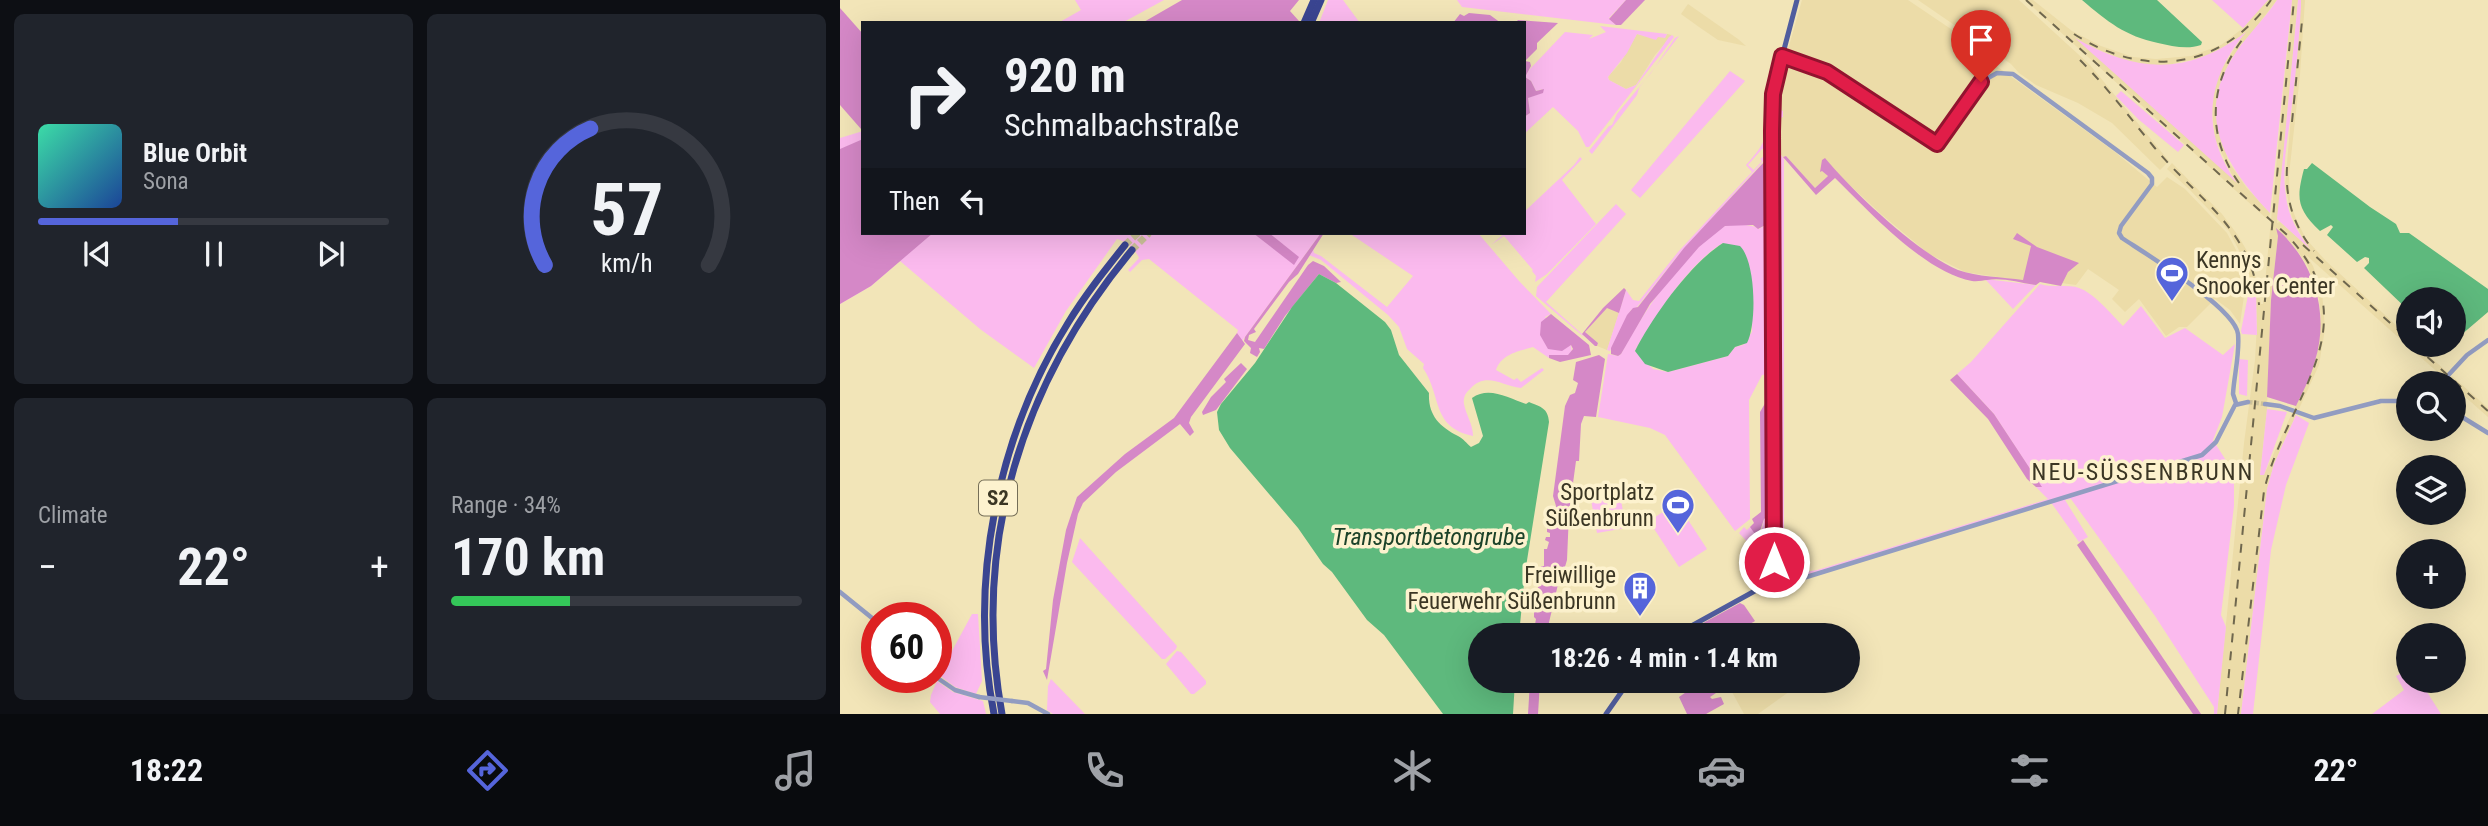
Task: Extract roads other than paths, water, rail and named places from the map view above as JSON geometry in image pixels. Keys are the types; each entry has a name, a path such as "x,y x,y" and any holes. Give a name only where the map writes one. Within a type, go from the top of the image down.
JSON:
{"highway":[{"path":"1305,21 1314,0"},
{"path":"1312,21 1321,0"},
{"name":"S2","path":"994,714 987,650 986,591 994,514 1006,462 1031,392 1054,347 1083,299 1129,248 1089,304 1061,351 1035,406 1014,464 1002,515 994,580 994,649 1002,714"}],"main road":[{"path":"1697,623 1760,588 1768,582 1773,570 1772,111 1774,89 1797,0"},
{"path":"1606,714 1621,693"}],"street":[{"path":"1768,582 1776,586 1787,583 2202,455 2215,444 2236,403 2233,394 2238,332 2233,321 2220,308 2119,233 2120,226 2150,187 2153,180 2148,173 2027,83 2008,73 1997,73 1984,79 1937,144 1827,72 1782,56"},
{"path":"2451,371 2488,340"},
{"path":"2265,404 2280,406 2314,418 2381,401 2396,401"},
{"path":"2236,403 2248,402"},
{"path":"2466,419 2488,433"},
{"path":"840,592 861,609"},
{"path":"952,688 979,697 1028,704 1048,714"}],"water":[{"path":"2082,0 2157,0 2202,42 2201,45 2179,47 2136,36 2109,21"},
{"path":"2312,163 2396,224 2400,233 2409,233 2488,289 2488,312 2466,331 2466,287 2396,287 2396,299 2364,268 2369,263 2369,258 2365,257 2357,262 2327,235 2333,227 2331,225 2320,231 2307,216 2299,196 2304,169"},
{"path":"1723,243 1740,246 1749,265 1753,308 1747,343 1735,347 1728,356 1668,372 1645,364 1635,351 1652,322 1685,277"},
{"name":"Transportbetongrube","path":"1319,274 1336,283 1385,322 1391,330 1399,355 1429,393 1430,408 1436,419 1471,447 1479,443 1483,436 1472,398 1478,395 1492,393 1526,404 1529,402 1547,414 1549,422 1525,573 1520,623 1468,623 1468,693 1514,693 1513,714 1443,714 1384,635 1367,620 1298,528 1230,448 1219,430 1217,412 1221,404 1255,363 1292,307"}],"tunnel":[{"path":"1125,245 1136,235"},
{"path":"1132,250 1147,235"},
{"path":"2248,402 2265,404"}],"railway":[{"path":"2026,0 2287,235 2312,268 2323,300 2323,332 2316,363 2275,457 2264,491 2238,714"},
{"path":"2074,34 2127,58 2180,60 2206,53 2229,41 2251,23 2271,0"},
{"path":"2225,714 2294,0"},
{"path":"2292,122 2302,21"},
{"path":"2239,183 2221,146 2216,108 2225,70 2246,35"},
{"path":"2080,60 2235,236 2247,256 2255,279 2259,305"},
{"path":"2287,167 2292,212 2314,251"},
{"path":"2303,245 2396,328"},
{"path":"2427,357 2488,411"}],"place":[{"name":"Kennys Snooker Center","path":"2172,303"},
{"name":"Sportplatz Süßenbrunn","path":"1678,535"},
{"name":"Freiwillige Feuerwehr Süßenbrunn","path":"1640,618"}],"district":[{"name":"NEU-SÜSSENBRUNN","path":"2143,472"}]}
